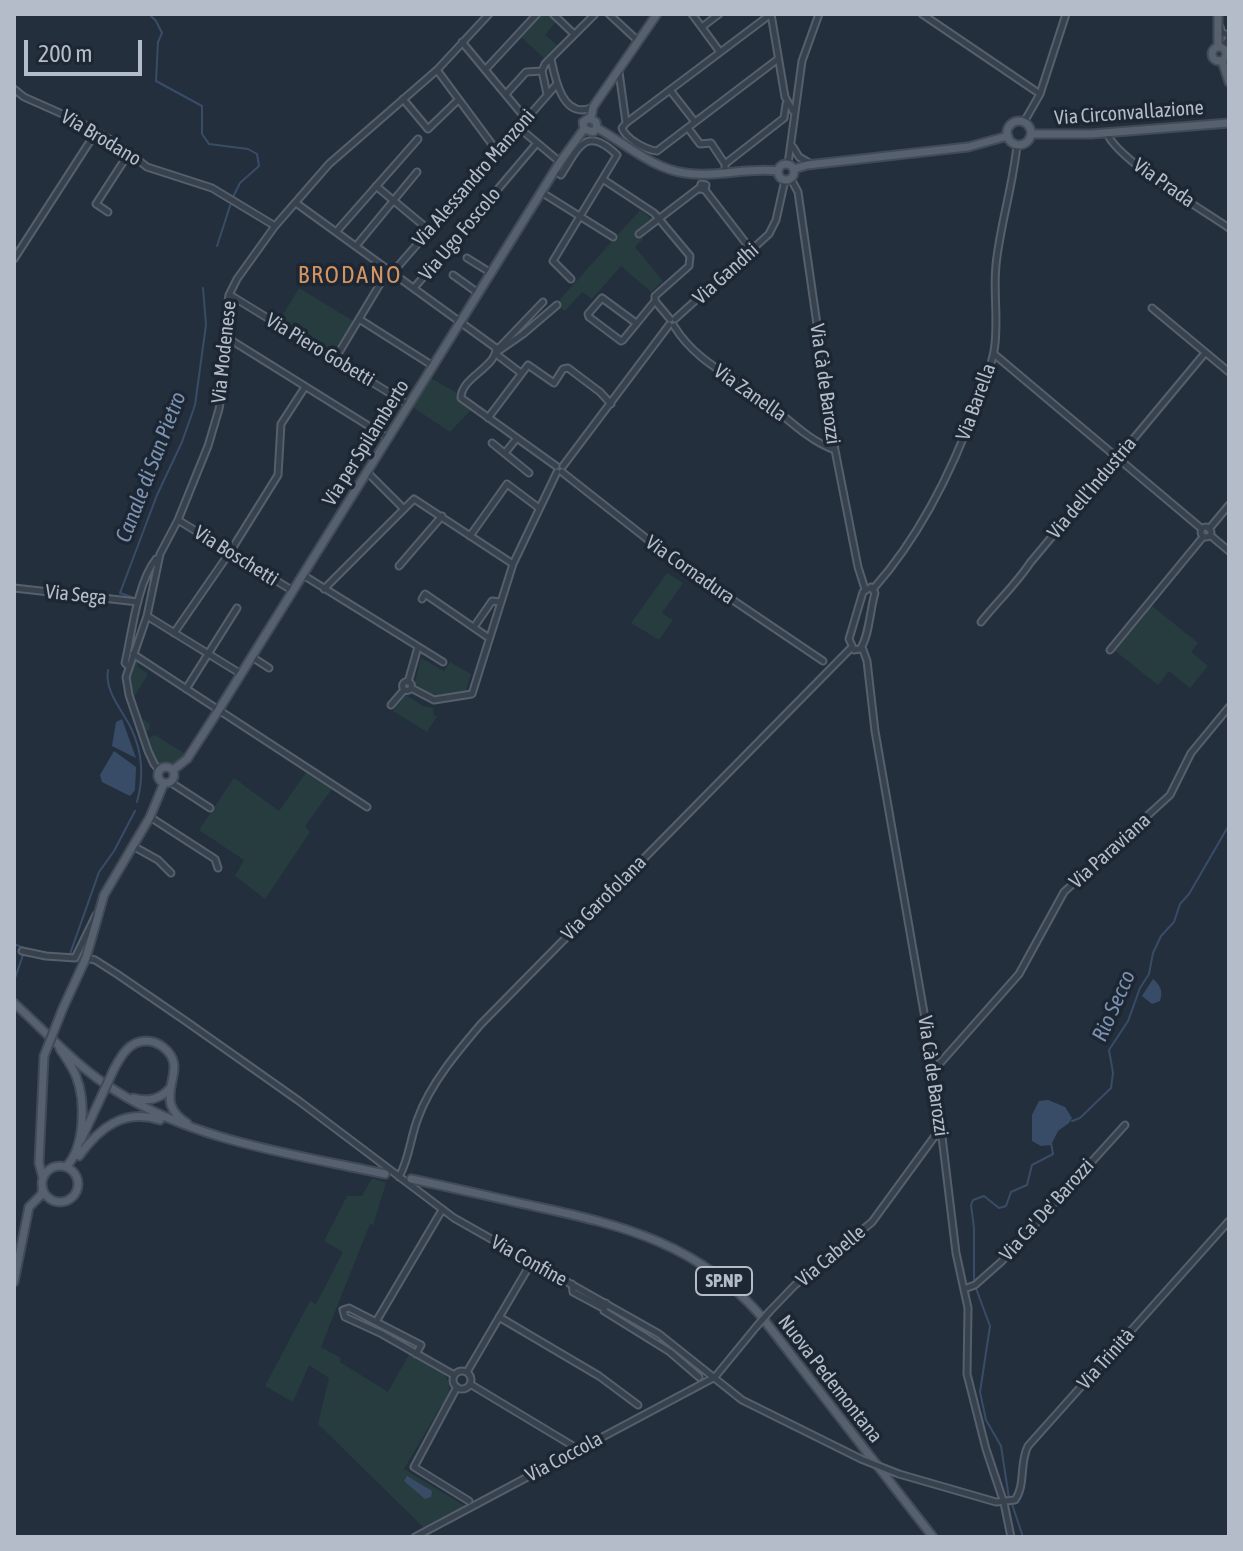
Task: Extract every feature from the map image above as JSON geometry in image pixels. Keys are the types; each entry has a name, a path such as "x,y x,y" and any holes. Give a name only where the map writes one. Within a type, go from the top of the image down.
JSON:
{"main road":[{"name":"Via per Spilamberto","path":"43,1178 40,1154 44,1056 86,958 104,895 167,783 174,777 173,770 187,759 218,711 554,170 584,129 583,122 591,118 593,107 618,67 657,14"},
{"path":"1218,14 1221,47 1213,50 1212,55 1222,61 1229,82"},
{"path":"591,118 597,128 663,167 703,184 725,168 778,171"},
{"path":"1024,122 1029,125 1032,134 1026,144 1017,145 1008,136 1008,129 1013,123 1024,122"},
{"name":"Via Circonvallazione","path":"1032,134 1229,123"},
{"path":"584,129 590,133 597,128"},
{"path":"791,166 788,179 779,176 780,166 957,148 1008,136"},
{"path":"167,783 158,778 159,770 167,767 173,770"},
{"path":"14,1003 54,1041 114,1090 174,1122 215,1136"},
{"path":"28,1213 39,1202 51,1199 64,1202 74,1196 78,1181 74,1172 81,1092 73,1068 54,1041"},
{"path":"76,1155 114,1069 131,1046 148,1041 159,1044 171,1055 176,1069 172,1106 185,1122 278,1150"},
{"path":"114,1090 150,1101 165,1094 172,1085"},
{"path":"66,1167 102,1128 130,1117 155,1118 194,1132 385,1174"},
{"path":"40,1154 46,1165 66,1167 74,1172"},
{"path":"14,1282 29,1207 42,1194 43,1178 54,1167"},
{"name":"Nuova Pedemontana","path":"411,1179 622,1226 675,1248 707,1268 761,1316 933,1537"},
{"path":"43,1188 51,1199"}],"street":[{"name":"Via Modenese","path":"159,770 153,763 129,695 126,677 147,616 160,554 178,520 208,446 219,409 229,295 275,226 329,164 437,70 489,14"},
{"path":"485,70 537,14"},
{"path":"553,14 574,34"},
{"path":"542,71 595,14"},
{"path":"609,14 637,40"},
{"path":"692,14 720,52"},
{"path":"702,27 719,14"},
{"path":"688,128 700,144 711,143 725,168 784,118 787,103 771,14 622,128 624,134 655,152 778,59"},
{"path":"791,166 794,111 802,61 819,14"},
{"path":"922,14 1040,94"},
{"path":"1024,122 1040,94 1066,14"},
{"path":"1218,14 1221,32 1229,36 1221,47"},
{"path":"462,42 526,119"},
{"path":"551,58 556,85 565,101 577,109 593,107"},
{"path":"618,67 626,123"},
{"path":"437,70 497,151"},
{"path":"506,94 526,72 542,71"},
{"path":"542,71 547,95"},
{"name":"Via Alessandro Manzoni","path":"335,359 391,271 556,85"},
{"name":"Via Brodano","path":"14,89 24,97 96,132 147,167 212,188 275,226"},
{"path":"670,90 695,122"},
{"path":"403,99 428,129 458,100"},
{"path":"787,103 794,111"},
{"path":"518,127 560,162"},
{"path":"14,259 96,132"},
{"name":"Via Prada","path":"1106,132 1113,146 1229,228"},
{"path":"336,232 418,139"},
{"path":"554,170 561,175 581,144 588,140 595,140 617,154 553,261 571,279"},
{"name":"Via Ugo Foscolo","path":"414,288 537,143"},
{"path":"792,145 799,157 812,164"},
{"name":"Via Barella","path":"874,588 922,522 947,475 965,436 994,354 996,266 1017,145"},
{"path":"108,212 96,204 129,153"},
{"path":"356,246 417,172"},
{"name":"Via Cà de Barozzi","path":"788,179 797,189 835,450 865,589"},
{"name":"Via Gandhi","path":"408,687 434,700 472,694 513,564 560,469 672,322 772,231 788,179"},
{"path":"604,180 654,213 690,256 689,266 656,294 655,301 636,323 619,341 588,314 602,298 636,323"},
{"path":"639,234 703,184 752,251"},
{"path":"376,186 429,230"},
{"path":"541,192 613,237"},
{"path":"780,204 790,195 799,201"},
{"path":"296,203 461,322 521,373"},
{"path":"467,258 491,273"},
{"path":"453,275 478,293"},
{"name":"Via Piero Gobetti","path":"229,295 409,405"},
{"name":"Via Zanella","path":"655,301 690,348 709,364 835,450"},
{"path":"497,352 543,302"},
{"path":"497,352 557,305"},
{"path":"1152,308 1229,372"},
{"path":"359,319 433,366"},
{"path":"226,337 388,438"},
{"name":"Via Cornadura","path":"497,352 460,394 465,402 560,469 675,561 823,661"},
{"name":"Via dell’Industria","path":"981,622 1011,584 1025,574 1030,563 1205,353"},
{"path":"994,354 1229,551"},
{"path":"488,418 526,366 531,366 554,383 563,369 568,368 611,404"},
{"path":"174,633 278,475 281,424 305,387"},
{"path":"505,453 517,438"},
{"path":"492,443 529,473"},
{"path":"366,472 403,508"},
{"path":"470,536 507,484 539,508"},
{"path":"324,589 416,498 513,564"},
{"path":"1110,650 1229,505"},
{"path":"399,566 442,516"},
{"name":"Via Boschetti","path":"178,520 293,591"},
{"path":"129,667 125,663 138,602 151,565 160,554"},
{"path":"303,575 443,662"},
{"name":"Via Sega","path":"14,588 138,602"},
{"path":"874,588 862,647 856,651 851,648 849,639 865,589 874,588"},
{"path":"422,599 425,594 489,638"},
{"path":"474,627 490,603 494,600 500,602"},
{"path":"186,689 237,608"},
{"path":"147,616 241,674"},
{"path":"391,705 408,687 418,647"},
{"name":"Via Cà de Barozzi","path":"862,647 867,661 875,731 934,1070 956,1253 968,1308 967,1374 982,1434 1008,1502 1011,1537"},
{"name":"Via Garofolana","path":"399,1177 409,1156 417,1119 425,1103 481,1024 851,648"},
{"path":"133,654 367,807"},
{"path":"252,657 269,668"},
{"name":"Via Paraviana","path":"934,1070 1019,974 1064,892 1166,800 1191,753 1229,707"},
{"path":"167,783 210,808"},
{"path":"150,817 215,859 218,868"},
{"path":"133,846 158,860 171,873"},
{"path":"24,952 75,958 100,907"},
{"name":"Via Confine","path":"86,958 95,960 299,1101 442,1210 675,1345 742,1400 861,1459 899,1474 939,1487 1008,1502"},
{"name":"Via Ca' De' Barozzi","path":"964,1289 973,1286 1001,1262 1125,1125"},
{"name":"Via Cabelle","path":"713,1377 795,1285 872,1222 940,1129"},
{"path":"377,1320 442,1210"},
{"name":"Via Trinità","path":"1008,1502 1021,1490 1023,1456 1028,1446 1229,1221"},
{"path":"467,1372 531,1263"},
{"path":"604,1306 604,1311 670,1352 699,1377"},
{"path":"416,1354 421,1345 377,1320 349,1308 344,1309 345,1317 377,1331 416,1354 454,1375"},
{"path":"499,1317 599,1376 638,1405"},
{"path":"670,1352 675,1345"},
{"path":"460,1371 467,1372 471,1377 470,1384 464,1389 457,1387 453,1382 454,1375 460,1371"},
{"name":"Via Coccola","path":"415,1537 713,1377"},
{"path":"470,1384 579,1449"},
{"path":"457,1387 414,1467 469,1501"}],"green space":[{"path":"540,14 547,14 556,22 545,35 558,46 546,60 520,36"},
{"path":"640,210 654,220 638,233 643,239 635,247 663,281 651,292 621,266 592,299 582,292 565,311 556,304"},
{"path":"299,288 355,322 335,354 279,321"},
{"path":"429,377 457,393 457,400 471,410 450,432 411,406"},
{"path":"667,573 683,583 662,613 673,620 659,640 631,623"},
{"path":"1151,605 1198,643 1191,652 1208,666 1190,688 1169,671 1158,685 1114,650"},
{"path":"421,658 444,671 450,662 471,674 466,691 433,696 414,686"},
{"path":"135,661 148,674 134,697 140,717 150,724 146,731 142,729 130,688 130,671"},
{"path":"406,695 423,706 433,708 434,716 437,716 427,732 393,711"},
{"path":"155,735 184,753 184,757 171,765 156,763 147,743"},
{"path":"308,770 334,786 305,826 310,832 265,899 235,876 244,860 199,830 234,778 279,811"},
{"path":"372,1178 386,1183 373,1225 370,1224 321,1347 388,1392 410,1353 436,1368 448,1380 448,1396 443,1407 404,1469 465,1506 425,1529 318,1424 329,1378 309,1365 293,1402 265,1386 310,1301 316,1304 343,1252 324,1241 347,1196 362,1196"}],"water":[{"path":"122,719 136,758 112,746 116,722"},
{"path":"114,751 136,767 135,790 130,796 102,782 100,775"},
{"path":"1153,979 1160,986 1161,994 1160,1001 1152,1004 1142,996"},
{"path":"1048,1100 1065,1107 1072,1118 1058,1131 1051,1145 1041,1146 1032,1141 1032,1115 1039,1101"},
{"path":"407,1476 432,1491 431,1497 425,1499 404,1481"}],"waterway":[{"name":"Canale di San Pietro","path":"149,14 162,33 158,42 156,81 202,106 202,134 209,144 248,149 257,154 259,166 240,183 233,197"},
{"name":"Canale di San Pietro","path":"217,246 231,203"},
{"name":"Canale di San Pietro","path":"134,598 120,593 195,405 206,325 203,288"},
{"name":"Canale di San Pietro","path":"108,670 111,692 131,728 140,755 137,802"},
{"name":"Canale di San Pietro","path":"70,954 99,872 135,811"},
{"name":"Rio Secco","path":"1072,1121 1080,1118 1111,1088 1113,1073 1109,1050 1128,1021 1140,988 1149,974 1153,953 1161,936 1174,922 1180,904 1229,825"},
{"path":"14,944 24,948"},
{"name":"Canale di San Pietro","path":"25,950 60,955"},
{"name":"Canale di San Pietro","path":"14,981 23,955"},
{"name":"Rio Secco","path":"1009,1498 1001,1446 986,1420 980,1392 990,1326 974,1283 971,1205 973,1200 984,1196 999,1208 1006,1206 1011,1192 1027,1185 1032,1165 1053,1154 1051,1143"},
{"name":"Rio Secco","path":"1012,1504 1023,1537"}],"district":[{"name":"BRODANO","path":"350,275"}]}
